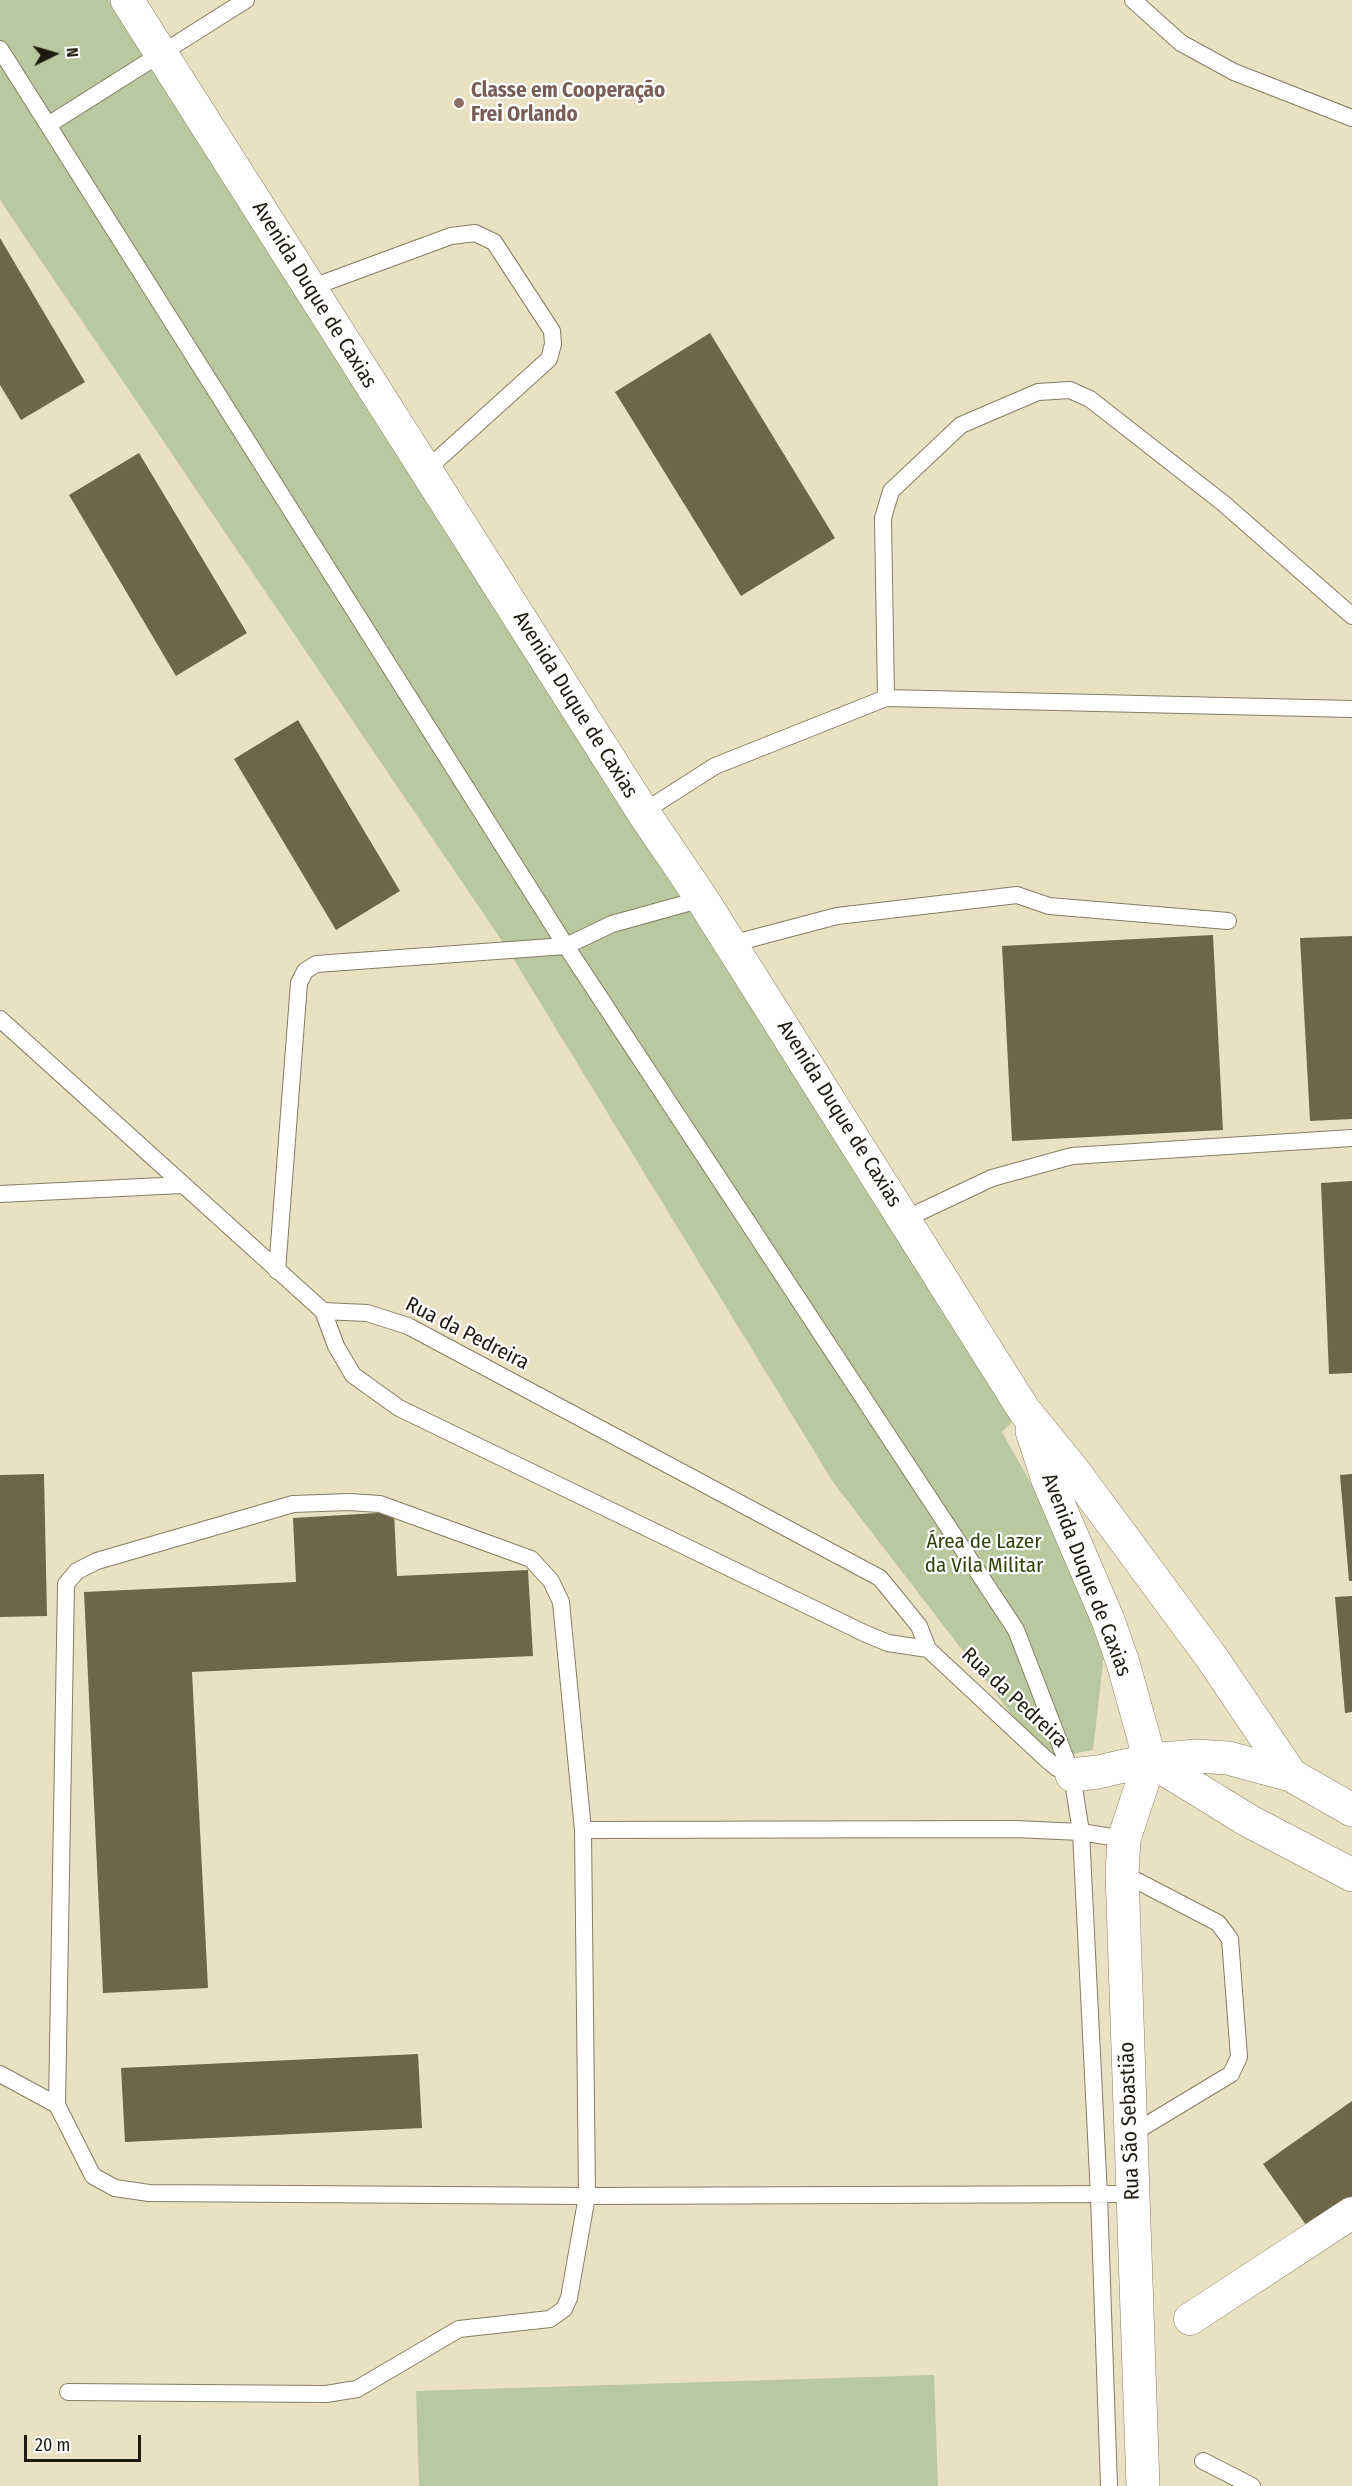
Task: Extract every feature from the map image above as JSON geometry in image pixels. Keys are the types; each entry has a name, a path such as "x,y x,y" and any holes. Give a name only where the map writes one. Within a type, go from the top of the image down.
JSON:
{"main road":[{"name":"Avenida Duque de Caxias","path":"127,0 643,812 731,944 1024,1410 1076,1474 1212,1658 1291,1775 1352,1809"},
{"name":"Avenida Duque de Caxias","path":"1024,1410 1048,1480 1108,1620 1123,1663 1150,1760"},
{"path":"1072,1775 1098,1772 1150,1760 1197,1756 1228,1758 1291,1775"},
{"path":"1150,1760 1249,1821 1352,1875"},
{"name":"Rua São Sebastião","path":"1143,2486 1122,1873 1124,1839 1150,1760"}],"street":[{"path":"1190,2319 1352,2213"}],"lane":[{"path":"48,125 246,0"},
{"path":"1133,0 1181,43 1225,68 1352,118"},
{"name":"Rua São Sebastião","path":"0,49 566,946 1016,1630 1072,1775 1081,1832 1099,2196 1109,2486"},
{"path":"310,288 451,236 475,233 494,242 552,331 553,344 549,359 426,470"},
{"path":"886,698 883,518 891,491 961,425 1038,392 1070,390 1090,399 1223,502 1352,616"},
{"path":"643,812 715,766 886,698 1352,709"},
{"path":"731,944 837,916 1017,895 1049,906 1228,921"},
{"path":"277,1271 299,983 305,971 316,964 566,946 612,924 702,899"},
{"path":"0,1019 323,1311"},
{"path":"905,1218 992,1178 1072,1156 1352,1138"},
{"path":"0,1194 182,1185"},
{"name":"Rua da Pedreira","path":"928,1649 888,1643 864,1633 399,1408 353,1375 336,1346 323,1311 366,1313 408,1326 879,1578 919,1626 928,1649 1046,1759 1057,1768 1072,1775"},
{"path":"68,2392 326,2394 357,2389 459,2329 550,2319 564,2309 569,2298 587,2196 583,1830 561,1602 551,1581 531,1559 380,1504 349,1502 293,1504 97,1561 77,1571 66,1584 57,2105 93,2176 115,2188 149,2193 587,2196 1099,2196 1132,2194"},
{"path":"583,1830 1016,1828 1081,1832 1124,1839"},
{"path":"1122,1873 1218,1923 1230,1940 1239,2057 1231,2074 1130,2135"},
{"path":"0,2074 57,2105"},
{"path":"1203,2461 1252,2486"}],"green space":[{"name":"Área de Lazer da Vila Militar","path":"0,0 121,0 1024,1410 1002,1432 1108,1620 1093,1750 1046,1759 833,1482 508,950 0,200"},
{"path":"934,2375 938,2486 419,2486 416,2391"}],"building":[{"path":"0,238 85,382 21,420 0,385"},
{"path":"710,333 835,538 741,596 615,392"},
{"path":"139,453 247,633 176,676 69,495"},
{"path":"298,720 400,891 336,930 234,759"},
{"path":"1213,935 1223,1130 1012,1141 1002,946"},
{"path":"1352,936 1352,1119 1310,1121 1300,938"},
{"path":"1352,1181 1352,1373 1329,1374 1321,1183"},
{"path":"44,1474 47,1616 0,1617 0,1475"},
{"path":"1352,1474 1352,1581 1349,1581 1340,1475"},
{"path":"394,1512 397,1576 528,1570 533,1656 192,1672 208,1988 103,1993 84,1592 296,1582 293,1518"},
{"path":"1352,1596 1352,1712 1345,1713 1335,1597"},
{"path":"418,2054 422,2128 125,2142 121,2068"},
{"path":"1352,2101 1352,2203 1311,2232 1263,2164"}],"place":[{"name":"Classe em Cooperação Frei Orlando","path":"459,103"}]}
